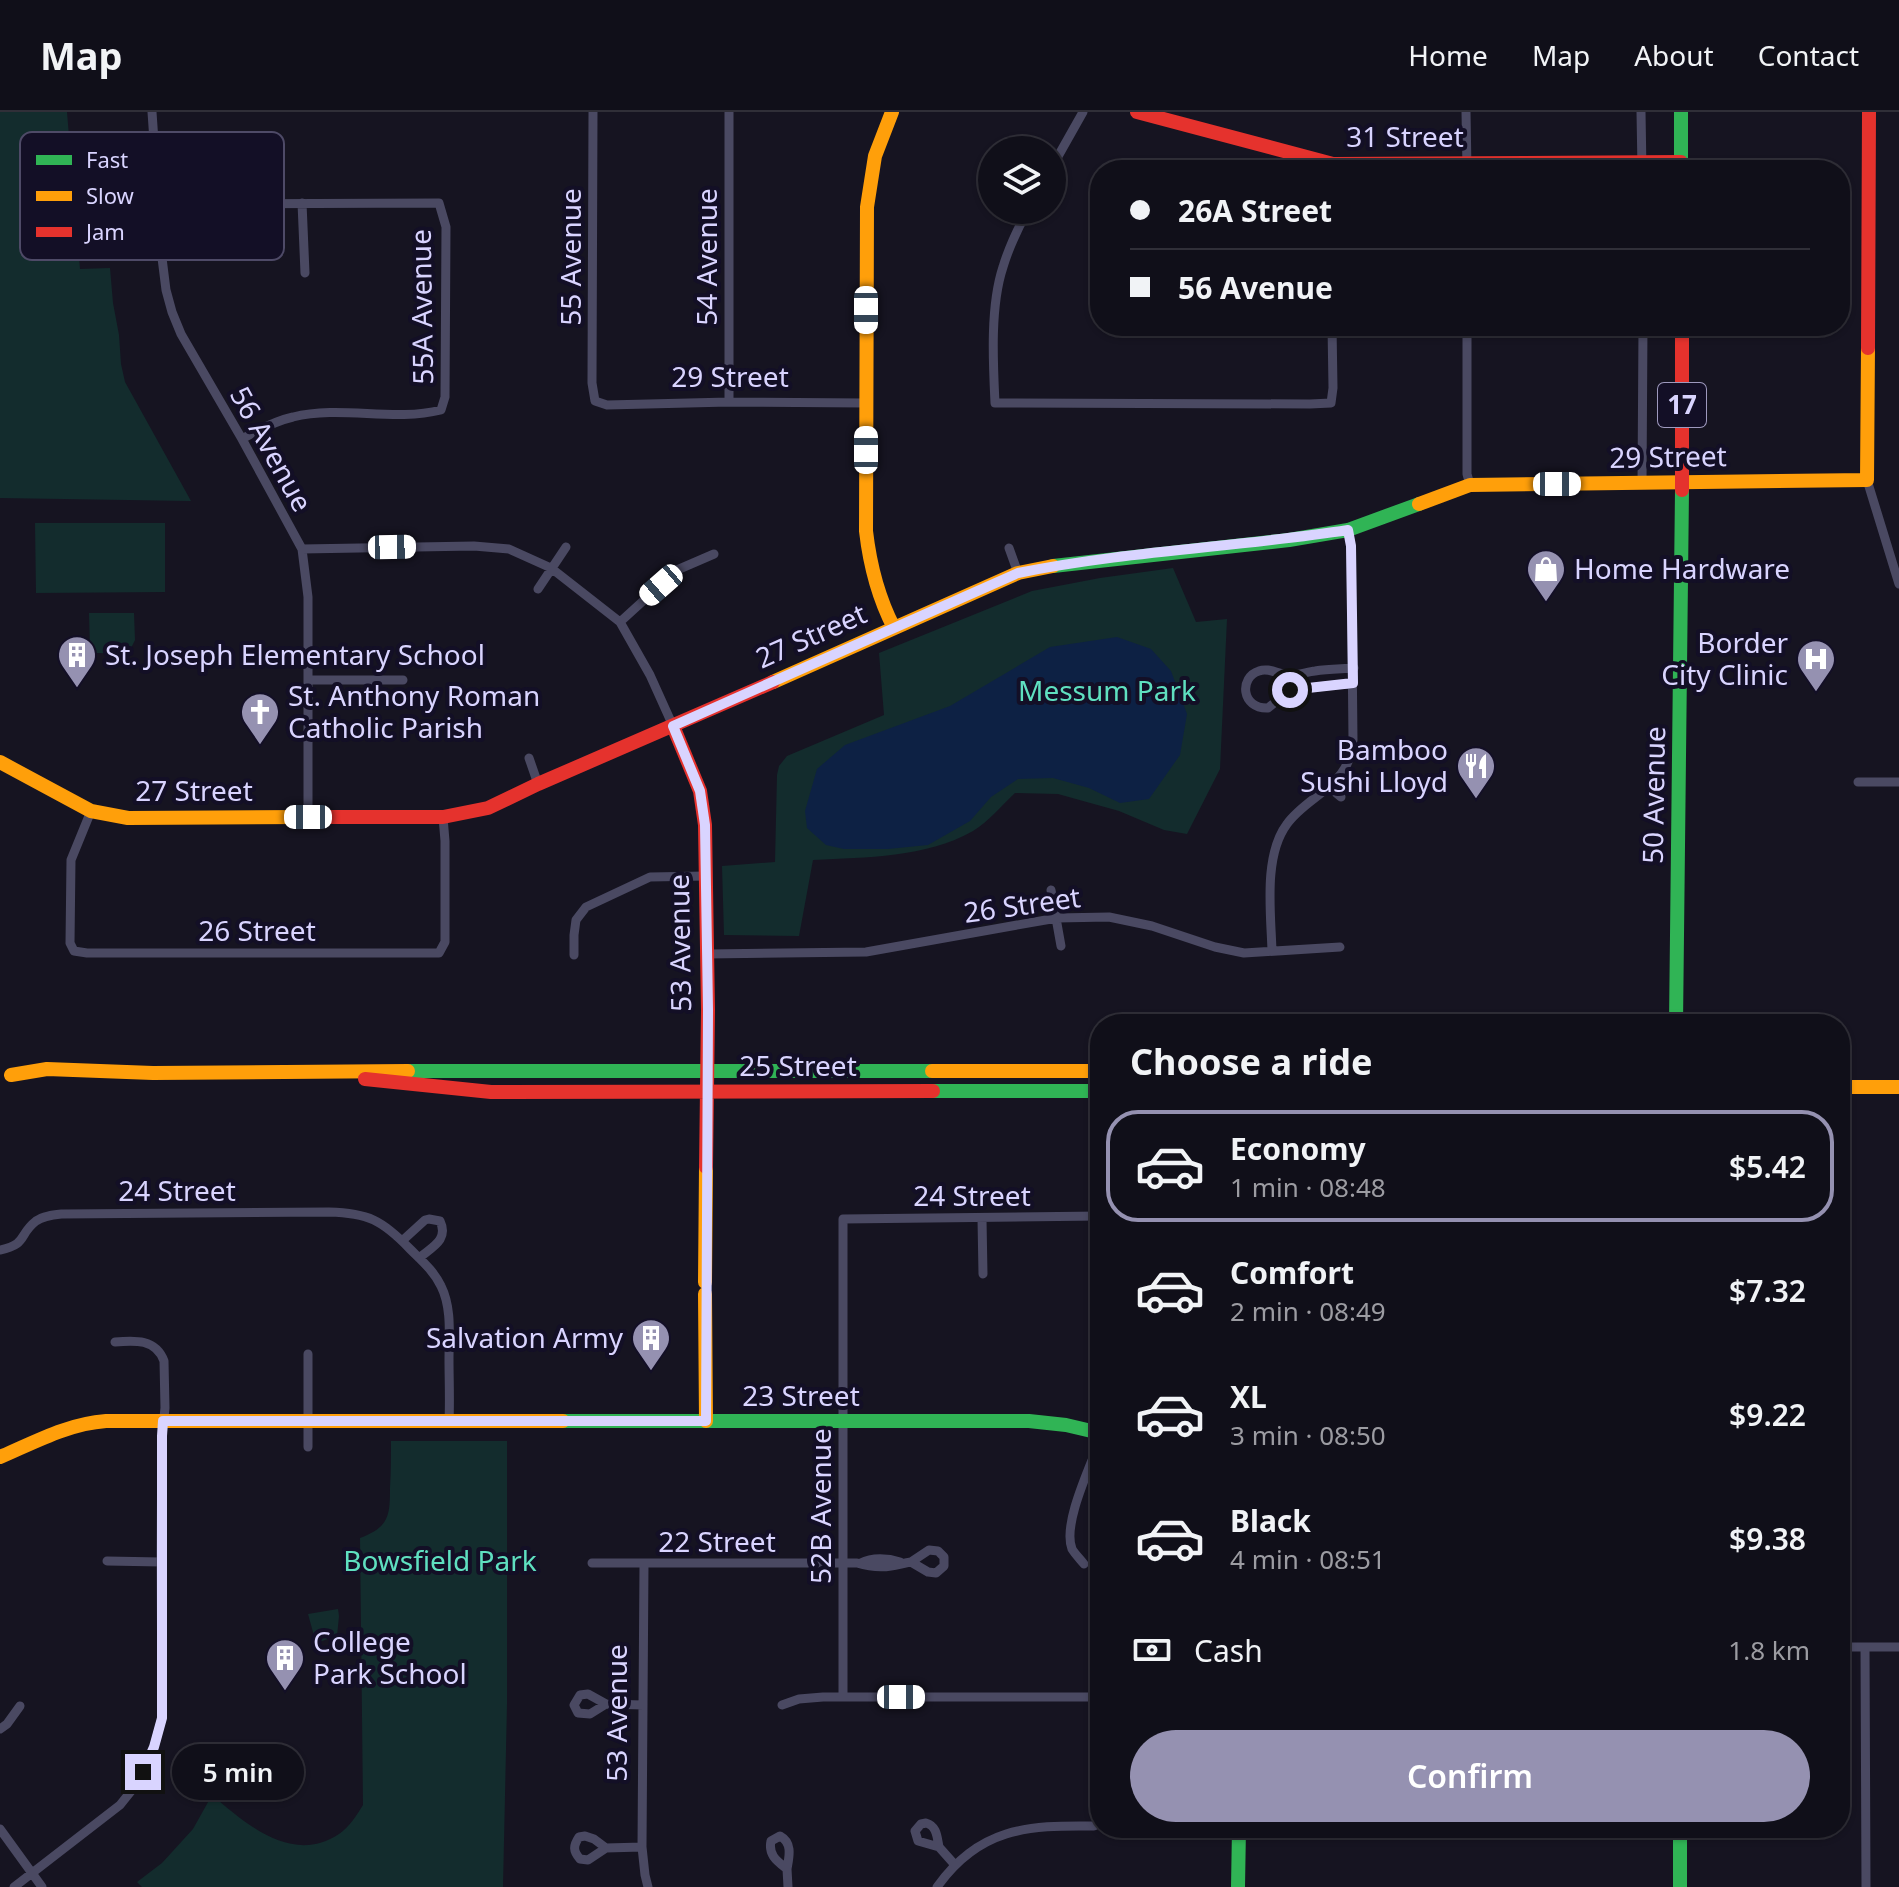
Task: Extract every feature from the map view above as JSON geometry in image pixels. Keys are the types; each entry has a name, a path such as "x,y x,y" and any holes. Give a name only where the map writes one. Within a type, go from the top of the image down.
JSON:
{"street":[{"name":"56 Avenue","path":"152,112 154,132"},
{"name":"55 Avenue","path":"593,112 592,383 595,401"},
{"name":"54 Avenue","path":"729,112 729,402"},
{"path":"892,112 875,156 867,207 865,403 866,531 870,571 894,628"},
{"path":"1066,142 1083,112"},
{"name":"31 Street","path":"1137,112 1311,160"},
{"path":"1466,112 1467,160"},
{"path":"1641,112 1642,160"},
{"path":"1681,112 1681,160"},
{"path":"1869,112 1867,480 1896,560 1899,584"},
{"path":"284,203 302,203 305,273"},
{"name":"55A Avenue","path":"242,439 294,416 424,414 441,410 445,397 446,227 439,203 302,203"},
{"path":"1020,224 1002,269 997,299 995,403 1331,403 1332,336"},
{"name":"56 Avenue","path":"162,260 166,290 181,334 302,549 308,597 308,817"},
{"path":"1467,336 1467,474 1470,485"},
{"path":"1642,484 1643,336"},
{"name":"50 Avenue","path":"1675,1014 1682,336"},
{"name":"29 Street","path":"595,401 607,405 865,403"},
{"name":"29 Street","path":"1470,485 1867,480"},
{"name":"27 Street","path":"0,762 91,811 128,818 443,817 488,808 1018,573 1066,563 1289,540 1348,530 1470,485"},
{"path":"1272,951 1271,876 1279,839 1285,826 1329,787 1347,764 1353,740 1354,668 1348,530"},
{"path":"302,549 474,546 509,549 551,568 620,622 677,570 714,554"},
{"path":"538,589 566,547"},
{"path":"1009,548 1018,573"},
{"name":"53 Avenue","path":"620,622 650,675 673,726 700,791 705,825 708,1091 706,1421"},
{"path":"1353,683 1290,690 1268,708 1255,706 1246,696 1252,674 1260,670 1288,675 1354,668"},
{"path":"1320,670 1322,685"},
{"path":"1288,675 1290,690"},
{"path":"309,680 403,680"},
{"path":"529,758 538,784"},
{"path":"1858,782 1899,782"},
{"path":"1329,787 1341,797"},
{"name":"26 Street","path":"91,811 71,860 70,943 74,951 87,953 439,953 445,942 443,817"},
{"path":"574,955 576,920 586,907 650,877 705,876"},
{"path":"1051,890 1061,946"},
{"name":"26 Street","path":"707,954 866,952 1057,918 1109,917 1130,920 1244,953 1340,947"},
{"name":"25 Street","path":"6,1075 76,1080 153,1073 458,1070 1090,1071"},
{"name":"25 Street","path":"304,1073 491,1092 1090,1091"},
{"path":"1850,1087 1899,1087"},
{"name":"24 Street","path":"0,1250 19,1243 38,1220 62,1214 349,1213 367,1216 381,1223 402,1241"},
{"name":"24 Street","path":"843,1219 1090,1216"},
{"name":"52B Avenue","path":"843,1219 843,1697"},
{"path":"982,1219 983,1274"},
{"path":"419,1258 443,1235 440,1221 425,1220 402,1241 419,1258 432,1271 440,1283 448,1307 449,1421"},
{"path":"14,1887 120,1805 143,1772 159,1732 162,1709 162,1436 165,1372 163,1355 155,1345 115,1342"},
{"path":"308,1354 308,1447"},
{"name":"23 Street","path":"0,1457 70,1428 99,1422 1039,1422 1090,1430"},
{"path":"1084,1564 1073,1551 1070,1539 1072,1516 1090,1467"},
{"name":"22 Street","path":"592,1563 861,1563 891,1559 906,1562"},
{"path":"107,1561 161,1562"},
{"name":"53 Avenue","path":"644,1564 642,1847 648,1887"},
{"path":"1850,1647 1899,1647"},
{"path":"1865,1647 1866,1887"},
{"path":"782,1705 799,1699 843,1697 1090,1697"},
{"path":"606,1704 643,1705"},
{"path":"0,1729 20,1706"},
{"path":"937,1887 955,1865 981,1845 1012,1831 1028,1827 1090,1826"},
{"path":"0,1829 42,1887"},
{"path":"1238,1887 1239,1838"},
{"path":"1680,1838 1680,1887"},
{"path":"606,1848 642,1847"},
{"path":"939,1847 955,1865"},
{"path":"787,1869 788,1887"}],"green space":[{"path":"0,112 67,112 69,132 20,132 20,260 79,260 80,269 110,268 125,382 191,501 0,498"},
{"path":"35,523 165,523 165,592 36,593"},
{"name":"Messum Park","path":"1173,568 1196,622 1227,619 1220,769 1187,834 1164,830 1119,811 1058,794 1015,793 979,827 955,840 916,851 875,857 813,860 799,936 724,935 722,866 775,862 777,775 779,766 787,756 884,715 879,653 1032,591"},
{"path":"89,613 134,613 135,640 128,654 97,653 90,649"},
{"name":"Bowsfield Park","path":"391,1441 507,1441 503,1887 142,1887 137,1882 162,1863 193,1829 212,1795 255,1829 288,1843 305,1845 339,1834 363,1805 360,1538 382,1525 388,1513"},
{"path":"338,1609 337,1636 316,1643 308,1614"}],"water":[{"path":"1117,637 1151,649 1171,671 1187,714 1180,755 1149,799 1120,803 1089,788 1053,778 1018,779 991,797 970,821 928,845 844,849 826,845 807,828 805,811 817,769 845,745 950,706 1050,647"}],"traffic: fast":[{"path":"1681,112 1681,160"},
{"path":"1676,1014 1682,490"},
{"path":"1053,566 1289,540 1348,530 1419,504"},
{"path":"408,1071 932,1071"},
{"path":"933,1091 1090,1091"},
{"path":"563,1421 1029,1421 1090,1431"},
{"path":"1238,1887 1239,1838"},
{"path":"1680,1838 1680,1887"}],"traffic: slow":[{"path":"892,112 875,156 867,207 866,531 876,581 894,628"},
{"path":"1419,504 1470,485 1867,480 1868,348"},
{"path":"773,682 1018,573 1053,566"},
{"path":"0,762 91,811 128,818 306,817"},
{"path":"11,1075 47,1069 153,1073 408,1071"},
{"path":"932,1071 1090,1071"},
{"path":"1850,1087 1899,1087"},
{"path":"705,1282 706,1167"},
{"path":"705,1294 706,1421"},
{"path":"0,1457 65,1430 106,1421 563,1421"}],"traffic: jam":[{"path":"1137,112 1318,160"},
{"path":"1868,348 1869,112"},
{"path":"1682,336 1682,490"},
{"path":"306,817 443,817 488,808 773,682"},
{"path":"673,726 700,791 705,825 708,1010 706,1167"},
{"path":"365,1079 491,1092 933,1091"}],"place":[{"name":"Home Hardware","path":"1546,603"},
{"name":"St. Joseph Elementary School","path":"77,689"},
{"name":"Border City Clinic","path":"1816,693"},
{"name":"St. Anthony Roman Catholic Parish","path":"260,746"},
{"name":"Bamboo Sushi Lloyd","path":"1476,800"},
{"name":"Salvation Army","path":"651,1372"},
{"name":"College Park School","path":"285,1692"}],"route":[{"path":"143,1772 162,1718 163,1421 706,1421 708,1010 705,825 700,791 673,726 1018,573 1066,563 1289,540 1348,530 1351,542 1353,683 1290,690"}]}
